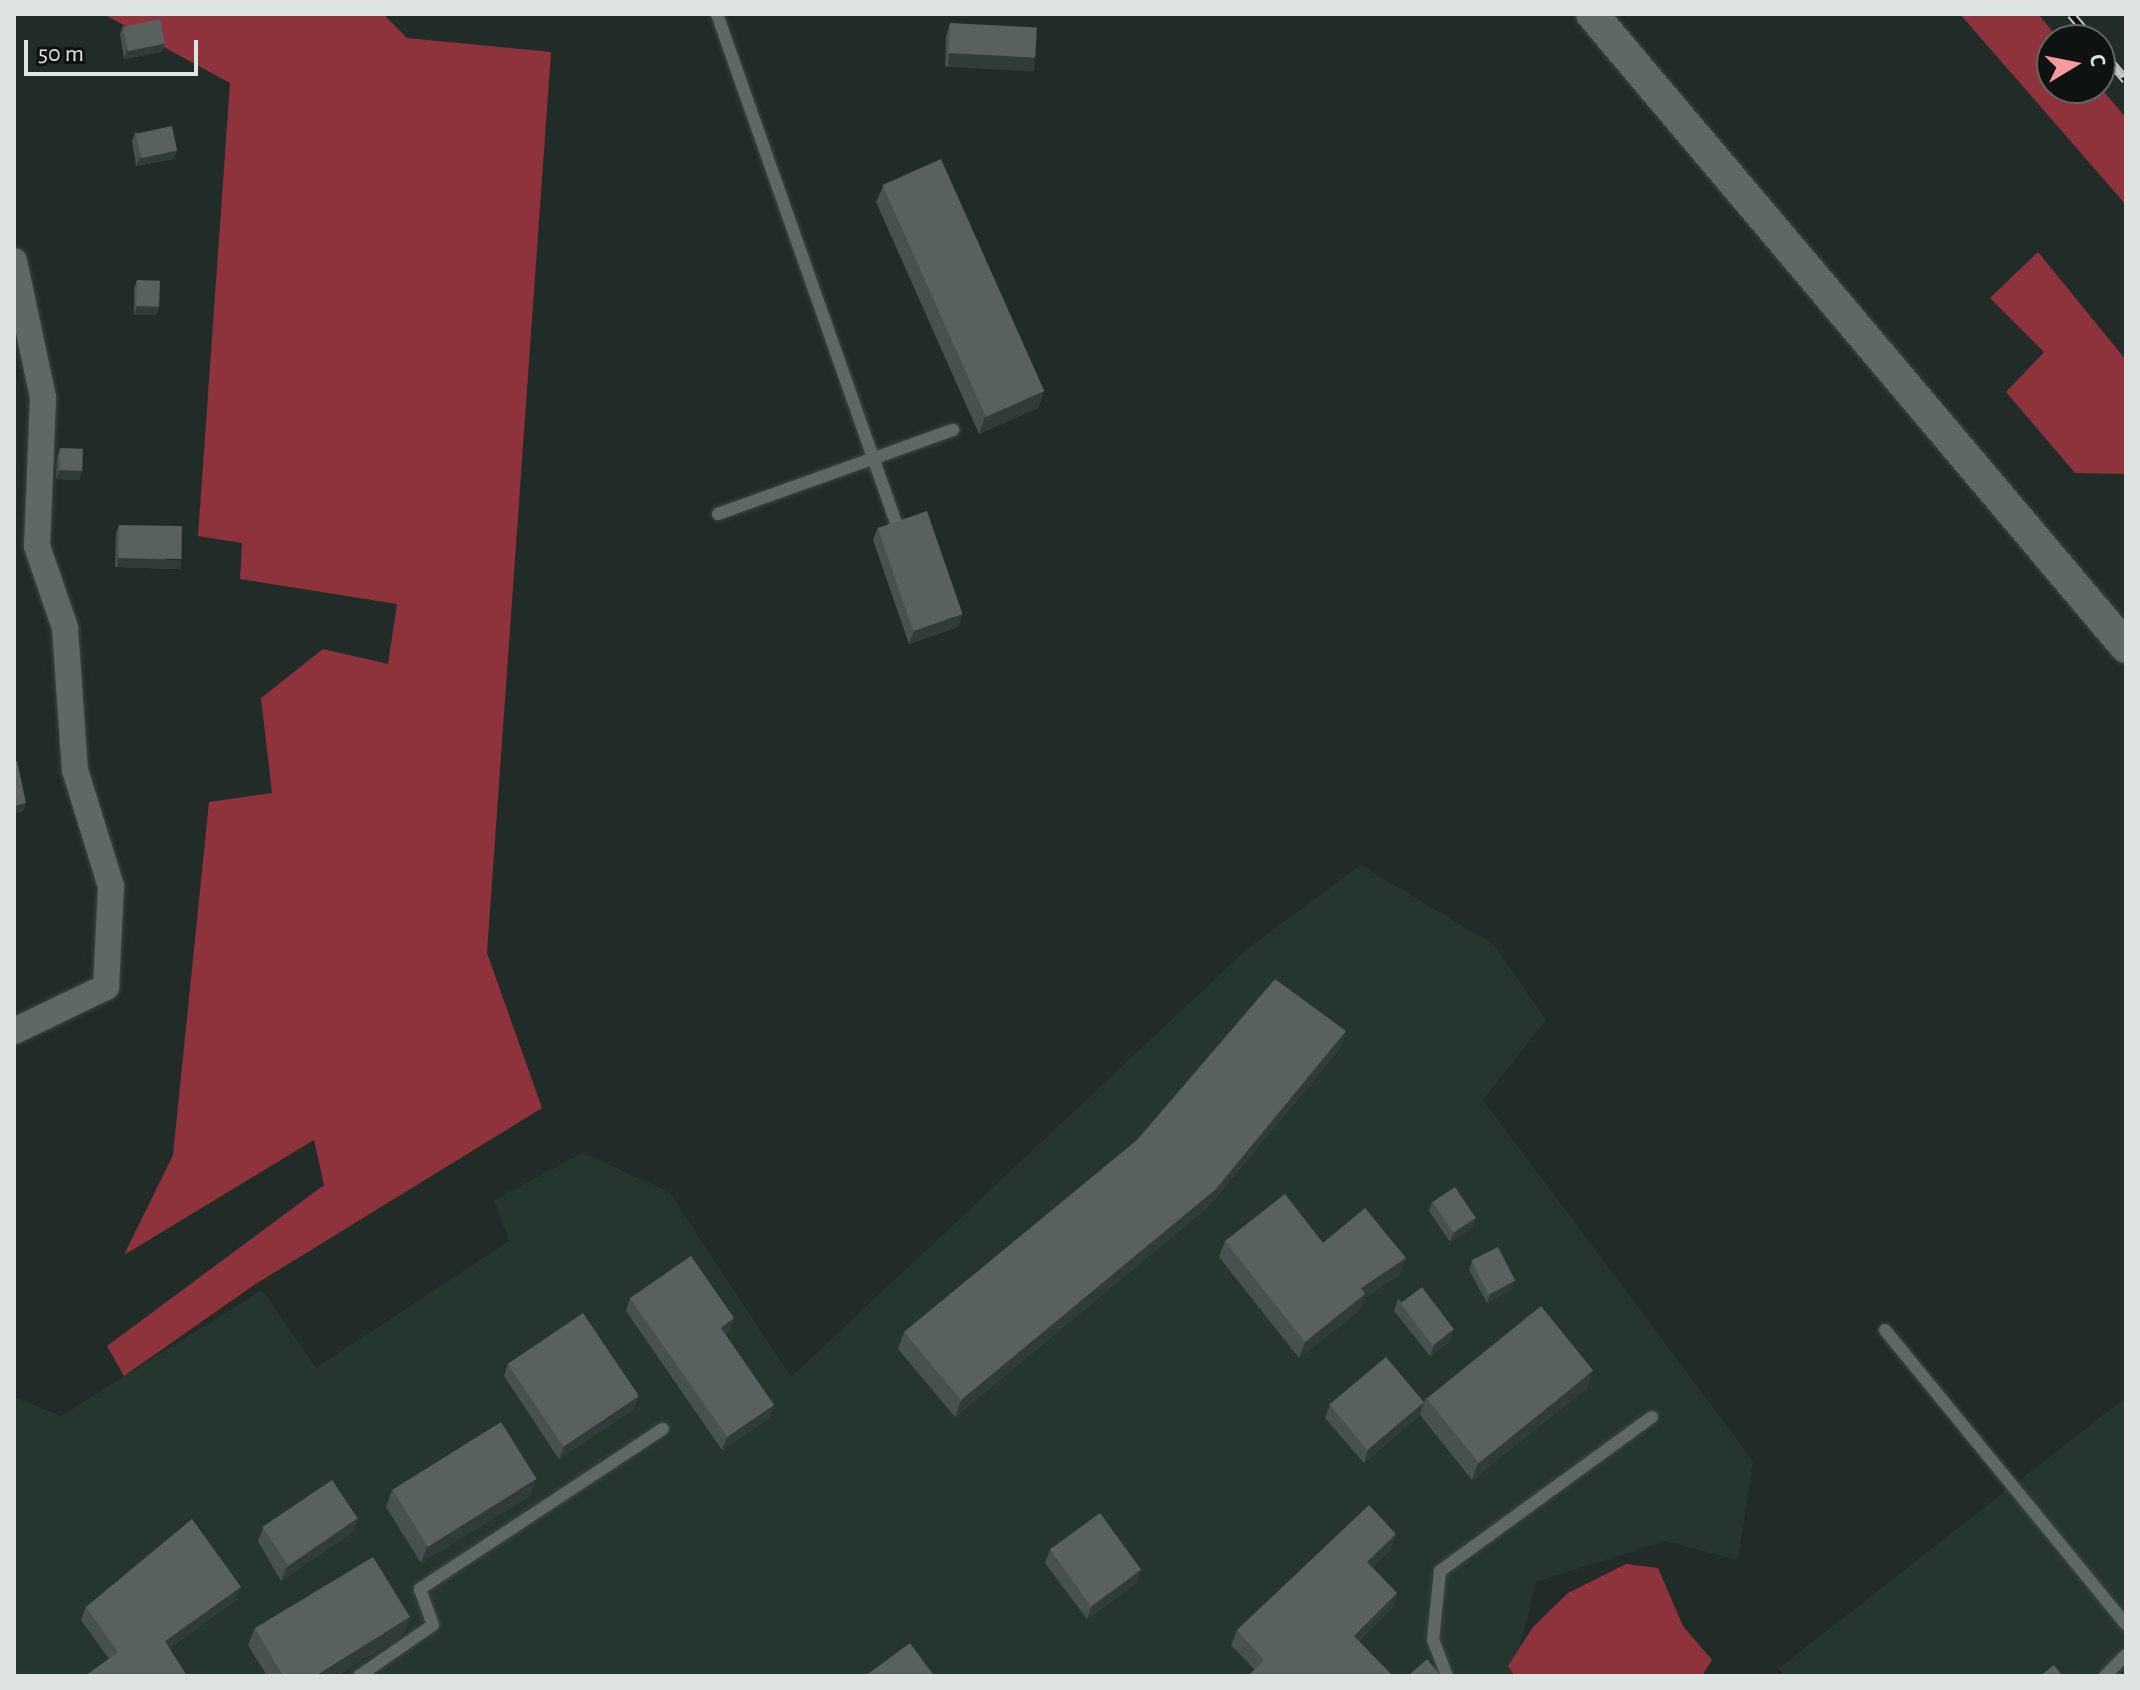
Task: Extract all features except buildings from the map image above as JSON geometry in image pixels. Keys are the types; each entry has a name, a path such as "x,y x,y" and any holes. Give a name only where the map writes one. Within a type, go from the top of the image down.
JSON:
{"street":[{"path":"1592,14 2126,647"},
{"path":"14,261 43,398 37,546 65,628 75,770 111,886 106,987 14,1031"}],"lane":[{"path":"717,14 896,523"},
{"path":"718,514 875,461 953,430"},
{"path":"1885,1330 2126,1624"},
{"path":"1447,1676 1433,1640 1440,1571 1652,1417"},
{"path":"359,1676 433,1625 420,1589 663,1429"},
{"path":"2105,1676 2126,1655"}],"shaded area":[{"path":"103,14 383,14 407,38 551,52 487,953 542,1108 254,1285 124,1376 107,1346 324,1185 314,1140 124,1255 173,1155 209,802 272,793 261,698 323,649 388,664 397,604 240,579 242,543 198,536 230,83"},
{"path":"1960,14 2038,14 2046,24 2036,24 2036,101"},
{"path":"2038,104 2114,104 2126,118 2126,205"},
{"path":"2038,252 2126,360 2126,474 2075,473 2006,392 2044,352 1990,298"},
{"path":"1361,865 1494,945 1546,1020 1483,1100 1753,1461 1738,1560 1665,1541 1536,1582 1513,1676 14,1676 14,1397 61,1416 262,1290 316,1368 509,1241 494,1200 583,1153 669,1192 791,1377 1247,949"},
{"path":"2126,1397 2126,1676 1784,1676 1779,1668"},
{"path":"1626,1564 1658,1568 1683,1626 1712,1660 1702,1676 1515,1676 1508,1666 1533,1627 1568,1593"}],"railway":[{"path":"2071,14 2079,24"},
{"path":"2116,68 2126,80"}]}
